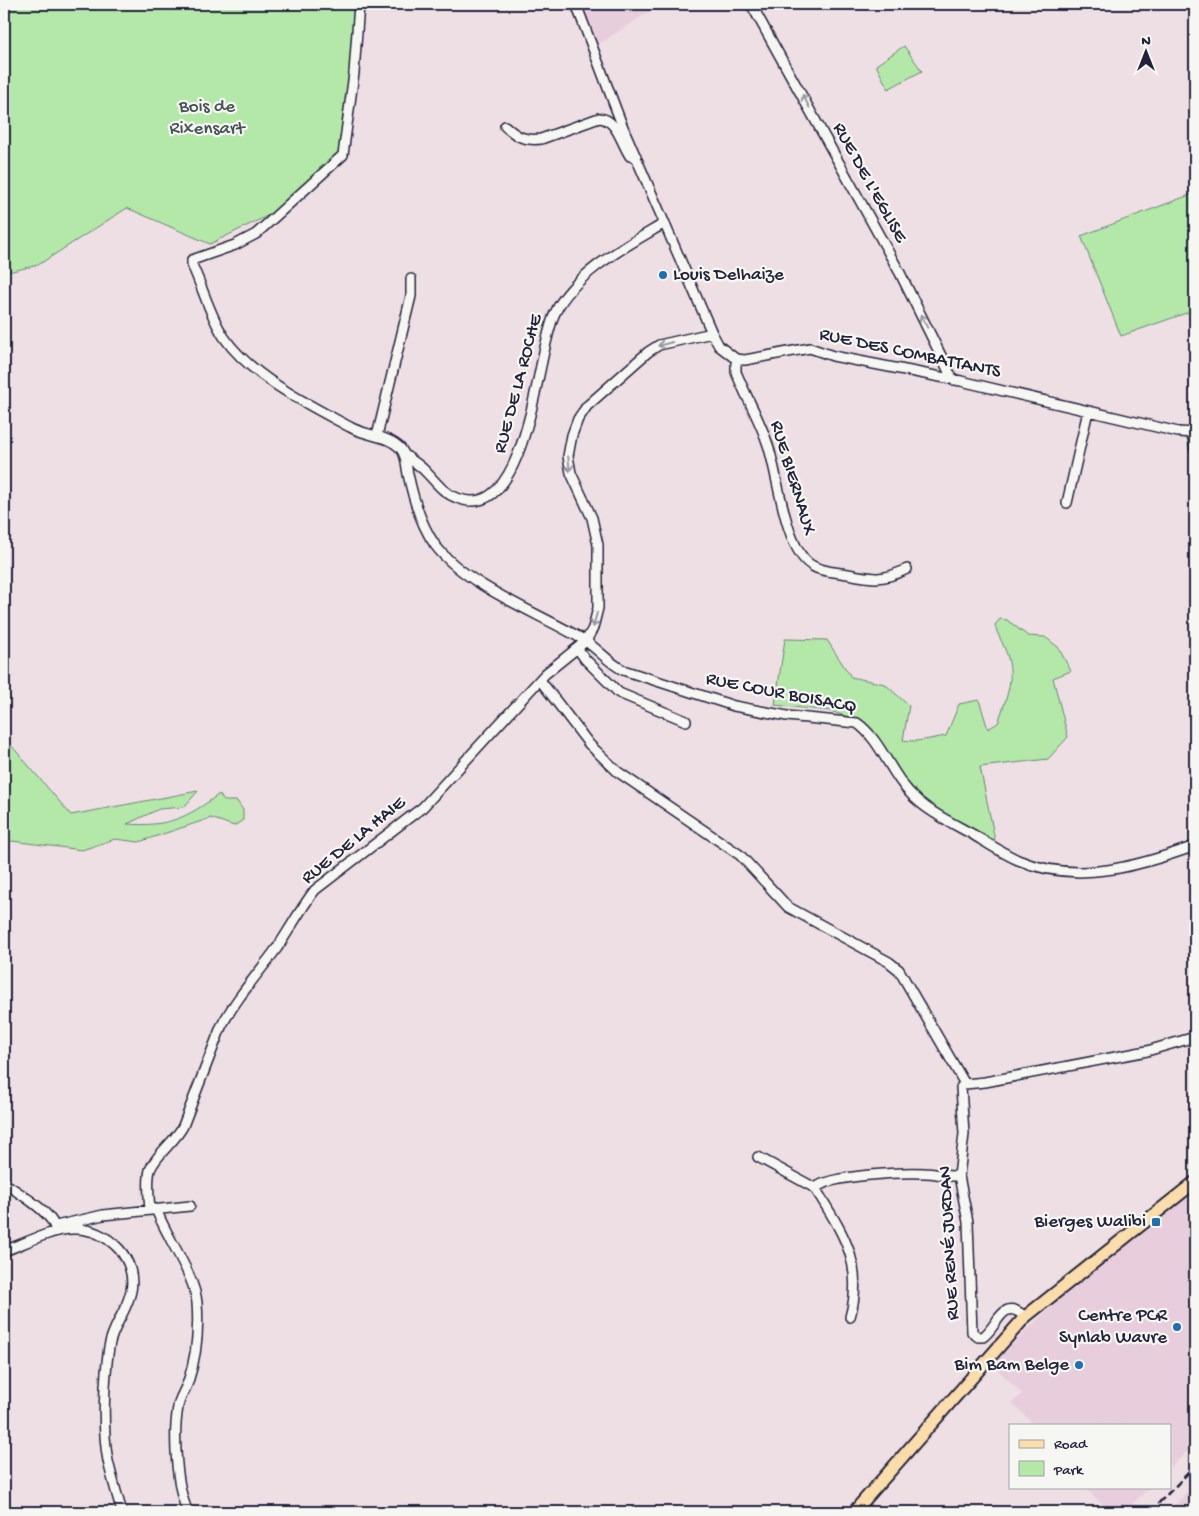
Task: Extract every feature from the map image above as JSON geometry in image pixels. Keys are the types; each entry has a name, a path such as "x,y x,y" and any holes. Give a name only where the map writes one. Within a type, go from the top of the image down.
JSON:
{"main road":[{"path":"854,1512 1025,1317 1195,1182"}],"street":[{"name":"RUE DE LA ROCHE","path":"358,4 354,73 343,155 256,234 235,245 194,258 192,263 220,330 242,358 281,387 342,423 359,431 393,442 402,449 405,455 425,470 447,494 459,499 481,498 501,488 512,471 536,395 548,331 564,298 594,269 665,223"},
{"path":"576,4 636,156 712,332 720,346 736,359"},
{"name":"RUE DE L'EGLISE","path":"751,4 900,273 954,380"},
{"path":"505,126 515,135 532,140 541,139 599,118 605,119 614,126 630,156 636,156"},
{"path":"376,436 412,296 411,279"},
{"path":"586,641 593,628 598,608 598,544 592,518 573,479 569,465 569,448 574,426 587,406 648,352 659,345 712,332"},
{"name":"RUE DES COMBATTANTS","path":"736,359 745,360 810,348 832,356 954,380 1194,433"},
{"name":"RUE BIERNAUX","path":"736,359 736,372 768,444 790,534 806,561 822,569 879,579 893,576 906,569"},
{"path":"1067,503 1088,411"},
{"path":"1194,433 1195,449"},
{"name":"RUE COUR BOISACQ","path":"405,455 412,489 426,528 435,544 447,558 465,574 586,641 605,658 623,670 716,701 788,716 857,723 865,728 896,776 922,805 1018,860 1058,870 1113,870 1134,866 1195,846"},
{"name":"RUE DE LA HAIE","path":"153,1209 149,1176 151,1168 176,1139 183,1126 228,1012 277,948 308,899 316,890 422,807 540,680 586,641"},
{"path":"578,649 585,659 619,693 686,721"},
{"path":"540,680 589,744 618,772 740,855 788,907 888,962 899,970 965,1084 985,1082 1147,1051 1195,1037"},
{"name":"RUE RENÉ JURDAN","path":"965,1084 961,1087 964,1134 959,1176 968,1222 972,1332 978,1337 983,1336 1001,1315 1009,1309 1015,1309 1025,1317"},
{"path":"758,1157 815,1188 842,1230 853,1261 855,1294 850,1317"},
{"path":"815,1188 829,1180 897,1173 959,1176"},
{"path":"4,1183 48,1215 55,1229"},
{"path":"4,1251 55,1229 104,1215 190,1206"},
{"path":"153,1209 191,1283 197,1302 196,1338 189,1380 180,1400 177,1419 180,1480 188,1512"},
{"path":"55,1229 84,1228 99,1233 121,1252 130,1268 131,1290 109,1347 105,1421 108,1460 122,1512"}],"shaded area":[{"path":"581,4 661,4 596,46"},
{"path":"1195,1189 1195,1444 1172,1466 1172,1424 1033,1424 1012,1403 1022,1394 992,1364 1068,1290"},
{"path":"1195,1484 1195,1512 1168,1512"},
{"path":"1086,1488 1149,1488 1124,1512 1109,1512"}],"green space":[{"name":"Bois de Rixensart","path":"4,4 353,4 357,9 341,160 269,215 210,244 127,208 38,265 4,273"},
{"path":"904,46 922,71 888,89 876,65"},
{"path":"1195,193 1195,310 1121,336 1081,236"},
{"path":"1000,619 1007,620 1028,636 1045,637 1058,647 1071,671 1053,678 1068,737 1048,759 980,767 995,840 954,825 925,807 857,720 830,711 775,705 785,639 827,640 851,677 885,684 909,706 903,740 920,741 946,736 959,704 979,700 988,729 998,723 1005,703 1010,676 1008,657 995,625"},
{"path":"4,737 71,815 198,791 184,807 159,809 127,824 154,824 176,819 187,815 219,794 224,801 237,801 243,810 243,820 234,826 211,818 139,842 115,839 82,850 4,840"}],"railway":[{"path":"1150,1512 1195,1466"}],"place":[{"name":"Louis Delhaize","path":"663,275"},
{"name":"Bierges Walibi","path":"1156,1222"},
{"name":"Centre PCR Synlab Wavre","path":"1177,1327"},
{"name":"Bim Bam Belge","path":"1079,1365"}]}
